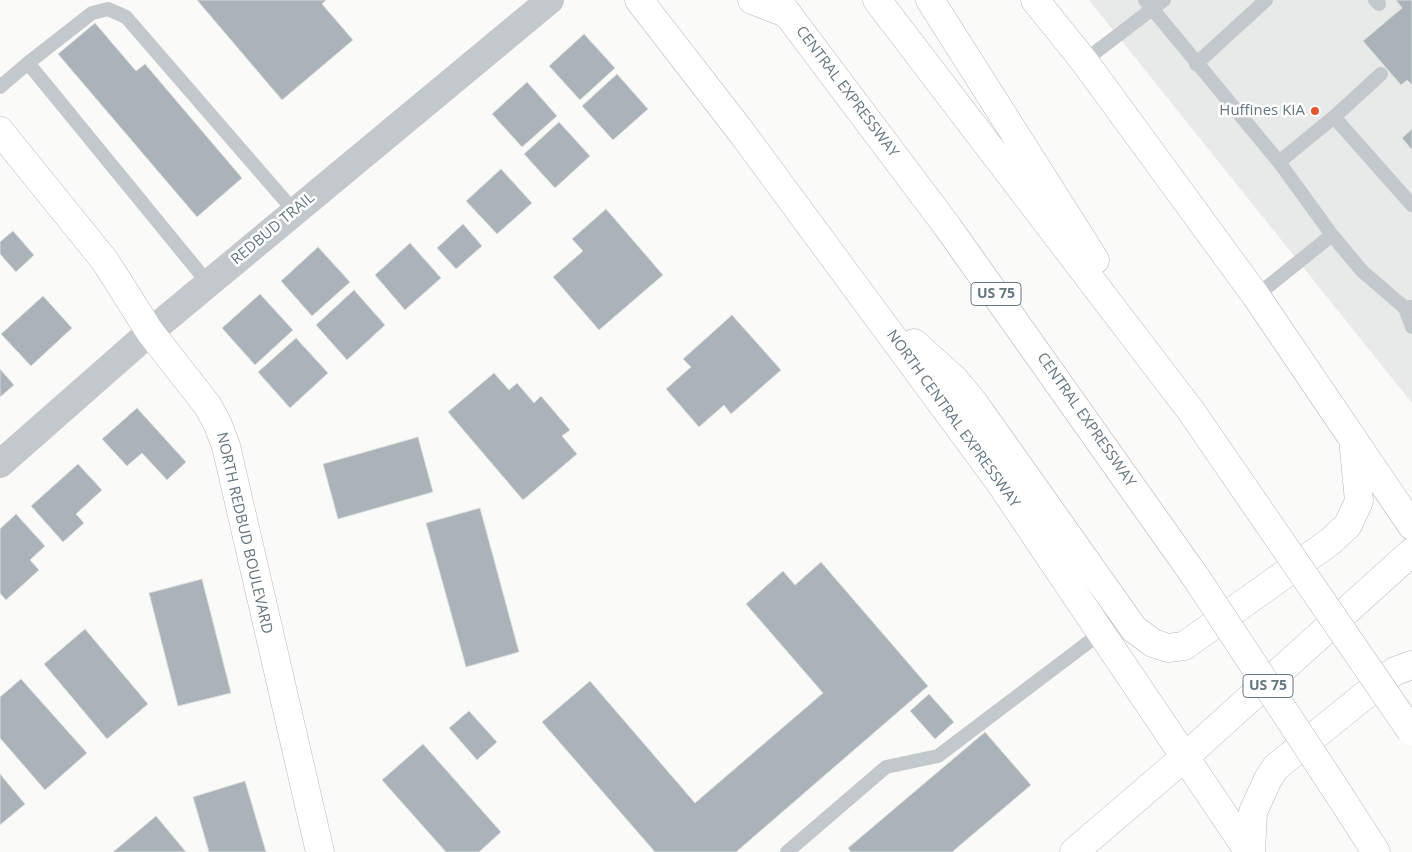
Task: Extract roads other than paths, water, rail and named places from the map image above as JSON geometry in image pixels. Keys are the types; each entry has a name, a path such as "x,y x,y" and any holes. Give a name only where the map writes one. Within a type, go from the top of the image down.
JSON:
{"main road":[{"name":"NORTH CENTRAL EXPRESSWAY","path":"639,0 862,294 998,480 1250,852"},
{"path":"752,0 783,7"},
{"path":"877,0 1191,411"},
{"path":"930,0 1191,411 1411,732"},
{"path":"1035,0 1084,61 1256,296 1412,526"},
{"name":"CENTRAL EXPRESSWAY","path":"783,7 994,290 1197,579 1376,852"},
{"name":"NORTH REDBUD BOULEVARD","path":"0,131 105,261 150,332 208,406 218,425 226,446 320,852"},
{"path":"862,294 955,380 974,403 1134,629 1152,643 1168,648 1184,646 1331,541 1348,525 1359,501 1353,439"},
{"path":"1074,852 1186,756 1412,552"},
{"path":"1250,852 1254,812 1268,779 1276,766 1395,671 1412,665"}],"street":[{"name":"REDBUD TRAIL","path":"0,464 150,332 550,0"}],"lane":[{"path":"1084,61 1149,5 1164,0"},
{"path":"1196,64 1266,0"},
{"path":"1149,5 1279,162 1332,235 1362,270 1408,307 1412,327"},
{"path":"0,87 92,13 108,9 126,16 294,211"},
{"path":"28,63 208,284"},
{"path":"1279,162 1334,117 1381,74"},
{"path":"1334,117 1412,206"},
{"path":"1256,296 1332,235"},
{"path":"787,852 886,767 938,756 1102,632"}],"place":[{"name":"Huffines KIA","path":"1315,111"}]}
